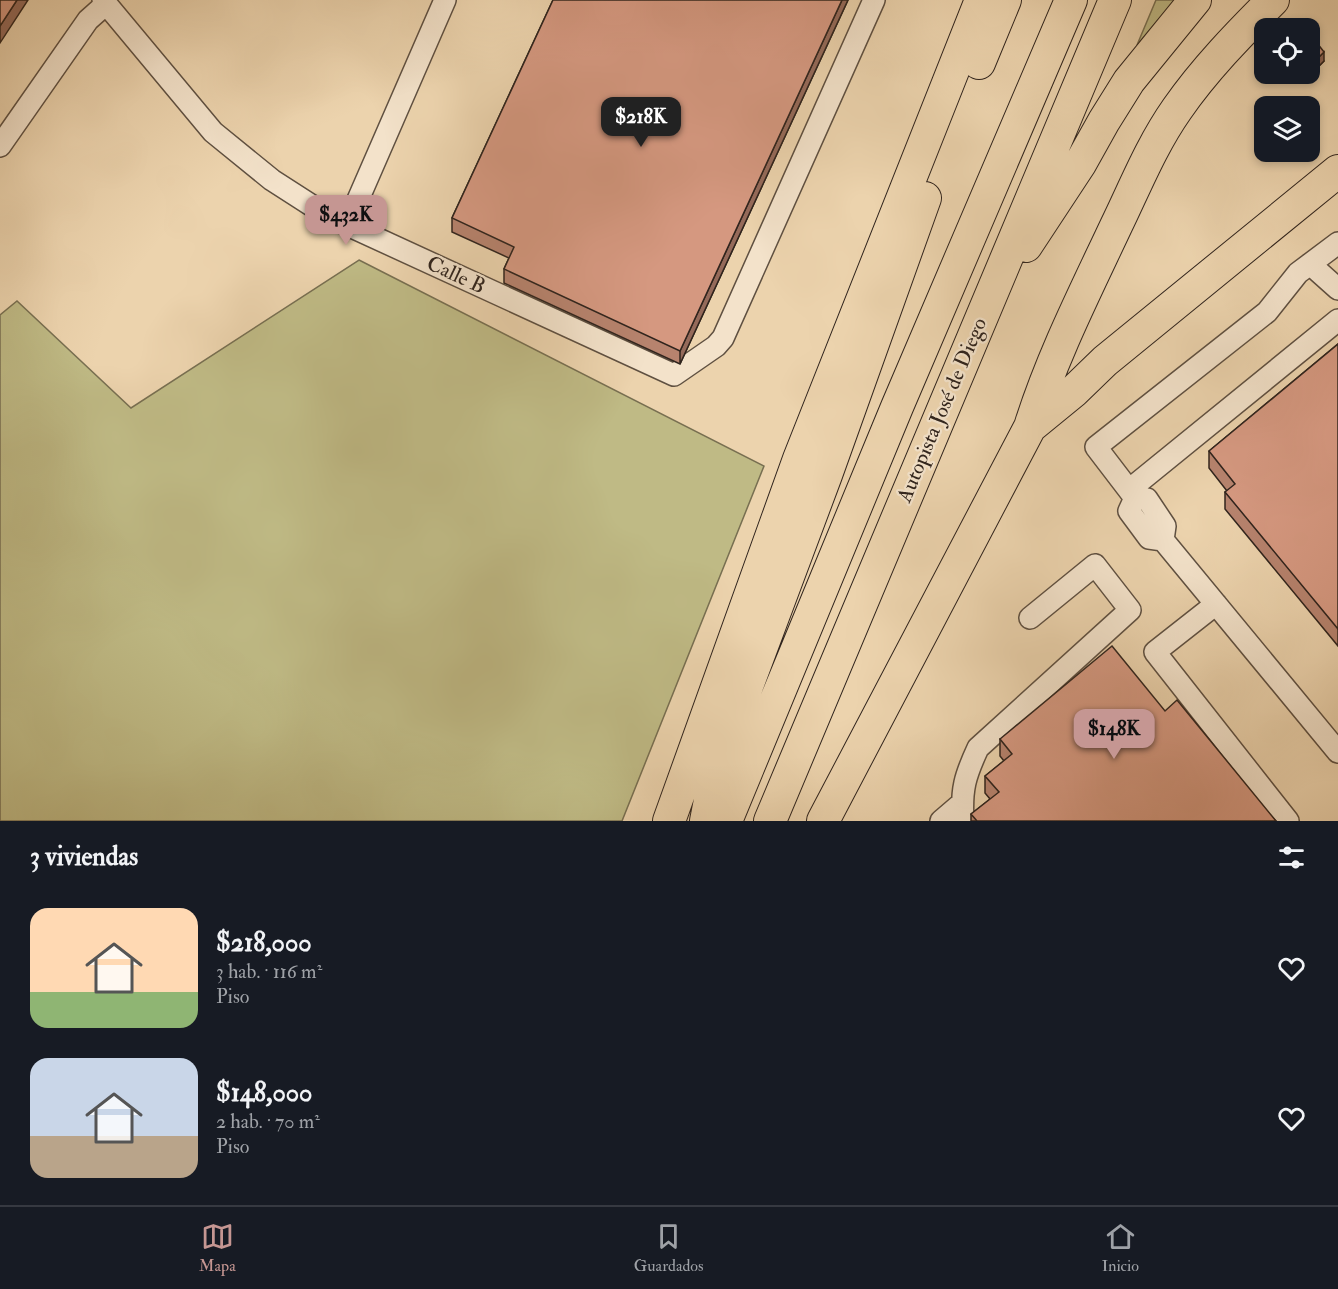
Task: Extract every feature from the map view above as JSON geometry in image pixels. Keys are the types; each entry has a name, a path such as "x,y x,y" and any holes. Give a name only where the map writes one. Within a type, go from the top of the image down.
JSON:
{"highway":[{"path":"669,821 799,459 981,0"},
{"path":"706,821 716,769 830,464 916,221 1005,0"},
{"name":"Autopista José de Diego","path":"726,821 897,407 1071,0"},
{"name":"Autopista José de Diego","path":"770,821 1115,0"},
{"path":"984,309 1080,164 1129,81 1195,0"},
{"path":"823,821 1030,427 1042,390 1068,329 1152,147 1177,108 1200,80 1273,0"},
{"path":"1030,427 1114,354 1338,171"}],"street":[{"path":"347,225 446,0"},
{"name":"Calle B","path":"104,2 213,132 272,180 328,216 674,375 716,346 723,338 874,0"},
{"path":"0,146 88,20 104,2"},
{"path":"1132,494 1096,447 1267,312 1298,273 1338,243"},
{"path":"1310,264 1338,289"},
{"path":"1338,320 1132,494 1129,511 1149,538 1163,540 1338,752"},
{"path":"941,821 962,812 961,796 967,771 978,748 1130,610 1095,565 1030,618"},
{"path":"1216,604 1155,652 1288,821"}],"shaded area":[{"path":"1156,0 1175,0 1137,45"},
{"path":"359,260 764,466 622,821 0,821 0,315 17,301 131,408"}],"building":[{"path":"0,0 17,0 0,26"},
{"path":"553,0 842,0 680,351 504,269 514,247 452,218"},
{"path":"1338,344 1338,629 1225,492 1235,484 1209,451"},
{"path":"1112,646 1165,711 1177,700 1276,821 977,821 971,814 999,792 985,776 1012,754 1000,739"}]}
